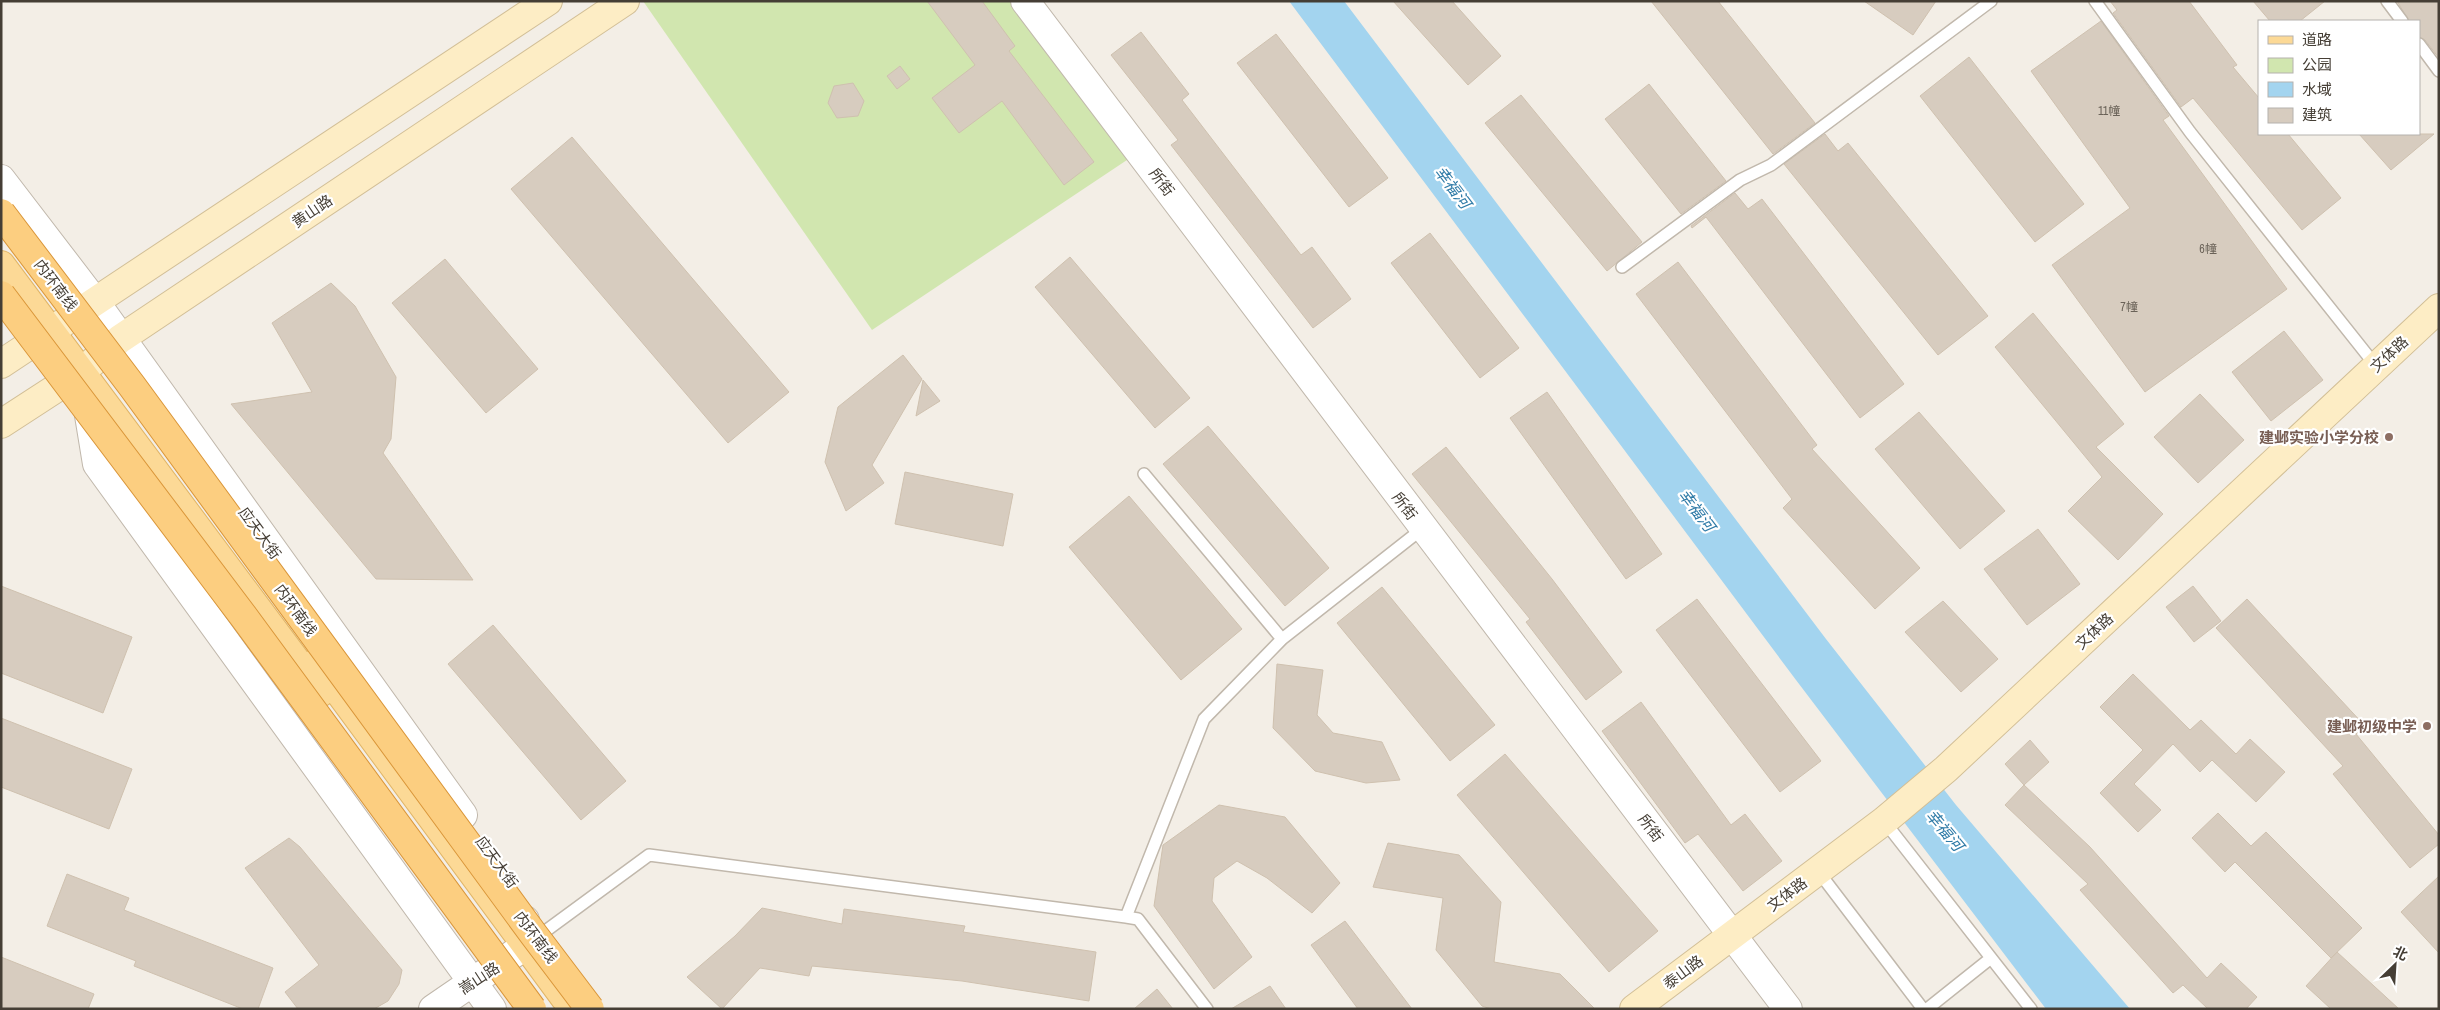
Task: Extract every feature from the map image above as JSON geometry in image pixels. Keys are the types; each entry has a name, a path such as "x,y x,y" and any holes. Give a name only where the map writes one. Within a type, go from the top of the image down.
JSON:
{"highway":[{"name":"内环南线","path":"1,213 132,386 590,1009"},
{"path":"1,294 244,617 532,1009"}],"main road":[{"path":"1,364 96,303 548,1"},
{"name":"黄山路","path":"1,424 89,366 120,339 625,1"},
{"path":"1,235 59,326 520,950 558,1009"},
{"path":"1,265 59,326"},
{"name":"文体路","path":"1733,936 1888,817 1939,774 2439,308"},
{"name":"泰山路","path":"1634,1009 1733,936"},
{"path":"520,950 574,1009"}],"street":[{"name":"所街","path":"1025,1 1422,529 1788,1009"},
{"name":"应天大街","path":"1,179 96,303 526,902 520,950"},
{"path":"1,294 59,326"},
{"path":"89,366 97,464 492,1009"},
{"name":"嵩山路","path":"433,1009 520,950"}],"lane":[{"path":"1622,267 1740,180 1771,166 1991,1"},
{"path":"2095,1 2190,132 2376,366"},
{"path":"2387,1 2401,20"},
{"path":"2420,45 2439,71"},
{"path":"1144,474 1282,639"},
{"path":"1126,917 1204,719 1282,639 1422,529"},
{"path":"1888,817 1991,958 2031,1009"},
{"path":"520,950 649,855 1138,919 1207,1009"},
{"path":"1818,871 1923,1009"},
{"path":"1927,1009 1991,958"}],"green space":[{"path":"643,1 1028,1 1142,150 872,330"}],"water":[{"name":"幸福河","path":"1289,1 1344,1 1826,639 1956,805 2130,1009 2046,1009 1796,680"}],"building":[{"path":"927,1 982,1 1015,46 1009,51 1094,162 1064,185 1002,101 959,133 932,98 975,65"},
{"path":"1393,1 1452,1 1501,56 1468,85"},
{"path":"1651,1 1718,1 1815,123 1773,154"},
{"path":"1864,1 1936,1 1913,35"},
{"path":"2110,1 2189,1 2237,65 2233,67 2258,97 2258,135 2289,135 2341,198 2302,230 2193,98 2181,107 2113,13 2117,10"},
{"path":"2253,1 2325,1 2301,20 2269,20"},
{"path":"2397,1 2439,1 2439,58 2425,40 2420,38 2420,20 2408,20"},
{"path":"2101,21 2169,116 2163,120 2287,289 2145,392 2052,265 2130,208 2031,71"},
{"path":"1141,32 1189,94 1182,100 1301,255 1312,247 1351,299 1313,328 1171,145 1178,140 1111,55"},
{"path":"1276,34 1388,178 1349,207 1237,63"},
{"path":"1969,57 2084,204 2035,242 1920,96"},
{"path":"900,66 910,79 897,89 887,76"},
{"path":"853,83 864,101 858,116 837,118 828,103 834,86"},
{"path":"1649,84 1726,181 1681,214 1605,119"},
{"path":"1521,95 1642,242 1607,271 1485,123"},
{"path":"1825,134 1838,151 1848,143 1988,316 1938,355 1784,164"},
{"path":"2434,134 2391,170 2360,135"},
{"path":"572,137 789,392 728,443 511,189"},
{"path":"1735,193 1748,209 1762,199 1904,384 1860,418 1706,217 1692,228 1691,226"},
{"path":"1430,233 1519,348 1480,378 1391,263"},
{"path":"1070,257 1190,398 1155,428 1035,287"},
{"path":"445,259 538,369 486,413 392,303"},
{"path":"1678,262 1817,445 1812,449 1920,568 1875,609 1783,508 1792,499 1636,294"},
{"path":"331,283 355,306 396,377 391,439 383,453 473,580 376,579 231,404 312,392 272,323"},
{"path":"2033,313 2124,424 2096,447 2163,514 2118,560 2068,511 2102,477 1995,347"},
{"path":"2284,331 2323,380 2271,421 2232,372"},
{"path":"903,355 922,379 872,465 884,483 846,511 825,462 838,407"},
{"path":"923,380 940,401 916,416"},
{"path":"1547,392 1662,554 1626,579 1510,418"},
{"path":"2200,394 2244,440 2198,483 2154,437"},
{"path":"1919,412 2005,511 1960,549 1875,449"},
{"path":"1208,426 1329,568 1285,606 1163,464"},
{"path":"1446,447 1552,579 1622,672 1586,700 1526,622 1530,619 1412,474"},
{"path":"905,472 1013,494 1003,546 895,524"},
{"path":"1129,496 1242,629 1181,680 1069,547"},
{"path":"2038,529 2080,584 2027,625 1984,569"},
{"path":"1,586 132,637 103,713 1,673"},
{"path":"2193,586 2221,621 2194,642 2166,607"},
{"path":"1382,587 1495,725 1450,761 1337,623"},
{"path":"1697,599 1821,761 1780,792 1656,630"},
{"path":"2247,599 2365,726 2356,734 2439,835 2439,844 2410,868 2333,774 2343,766 2216,628"},
{"path":"1943,601 1998,659 1961,692 1905,632"},
{"path":"493,625 626,781 581,820 448,664"},
{"path":"1277,664 1323,670 1317,715 1333,733 1382,742 1400,780 1366,783 1315,771 1273,728"},
{"path":"2133,674 2190,730 2201,720 2236,754 2250,739 2285,772 2256,802 2212,760 2200,772 2173,744 2134,784 2161,810 2138,832 2100,793 2143,750 2100,707"},
{"path":"1641,702 1731,825 1745,814 1782,861 1743,891 1698,834 1685,843 1602,731"},
{"path":"1,718 132,769 109,829 1,787"},
{"path":"2030,740 2049,762 2024,785 2005,764"},
{"path":"1505,754 1658,931 1609,972 1457,795"},
{"path":"2024,785 2090,847 2207,978 2221,963 2257,997 2246,1009 2208,1009 2183,985 2173,993 2080,890 2088,884 2005,805"},
{"path":"1219,805 1285,817 1340,883 1312,913 1267,878 1237,861 1214,878 1212,901 1252,957 1214,989 1154,906 1163,845"},
{"path":"2218,813 2251,846 2266,832 2362,928 2331,958 2235,862 2225,872 2192,838"},
{"path":"289,838 300,847 402,970 399,984 388,1001 374,1009 298,1009 285,992 319,965 245,868"},
{"path":"1388,843 1459,855 1501,902 1494,962 1560,974 1595,1009 1491,1009 1482,1006 1436,950 1443,898 1373,887"},
{"path":"67,874 129,898 124,910 273,968 258,1009 243,1009 134,966 136,961 47,926"},
{"path":"2439,876 2439,953 2401,912"},
{"path":"762,908 842,924 844,909 965,926 963,932 1096,952 1089,1001 962,981 812,966 809,976 760,968 722,1009 687,977 735,936"},
{"path":"1345,921 1412,1009 1358,1009 1311,945"},
{"path":"2337,952 2399,1009 2331,1009 2306,986"},
{"path":"1,957 94,994 88,1009 1,1009"},
{"path":"1270,986 1286,1009 1231,1009"},
{"path":"1157,989 1173,1009 1134,1009"}],"place":[{"name":"建邺实验小学分校","path":"2389,437"},
{"name":"建邺初级中学","path":"2427,726"}]}
